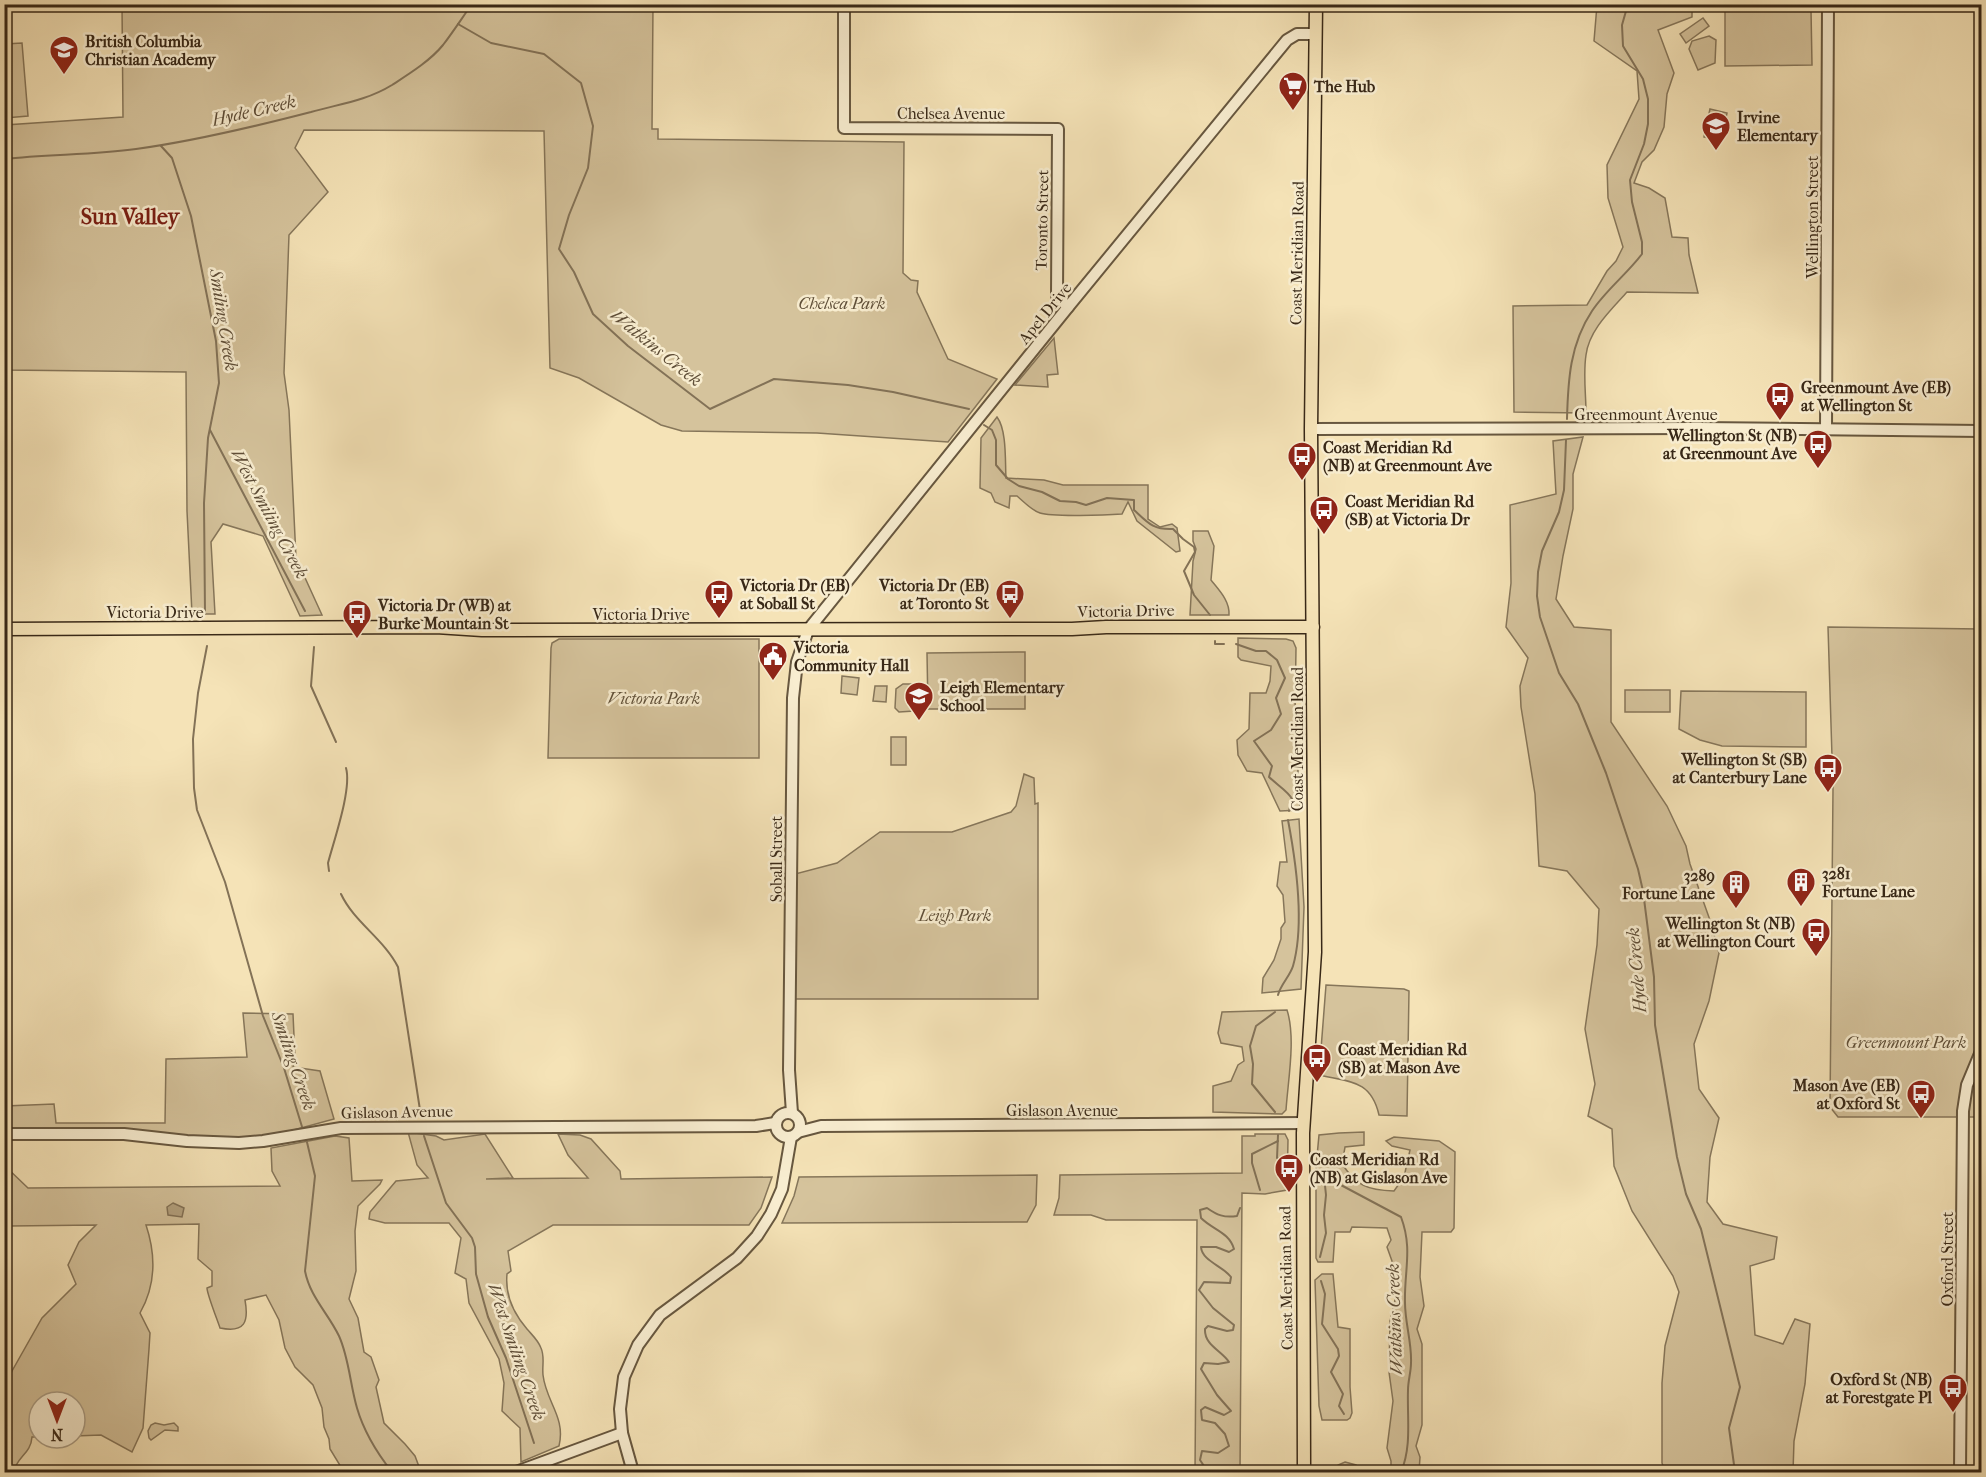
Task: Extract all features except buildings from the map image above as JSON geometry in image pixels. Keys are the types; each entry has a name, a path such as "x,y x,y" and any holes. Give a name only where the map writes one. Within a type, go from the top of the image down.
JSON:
{"main road":[{"name":"Coast Meridian Road","path":"1304,1473 1302,1198 1304,1123 1315,952 1311,429 1316,4"},
{"name":"Victoria Drive","path":"4,629 436,627 482,630 808,630 1313,627"}],"street":[{"name":"Chelsea Avenue","path":"844,4 844,128 1058,129"},
{"name":"Wellington Street","path":"1826,430 1828,4"},
{"name":"Apel Drive","path":"808,630 1287,40 1297,34 1316,34"},
{"name":"Toronto Street","path":"1058,129 1057,296 1068,307"},
{"name":"Greenmount Avenue","path":"1311,429 1698,428 1982,431"},
{"name":"Soball Street","path":"633,1473 622,1432 620,1409 624,1377 638,1345 660,1315 737,1258 757,1236 771,1214 782,1189 787,1169 790,1091 793,698 797,662 808,630"},
{"name":"Oxford Street","path":"1960,1473 1962,1117 1967,1085 1982,1049"},
{"name":"Gislason Avenue","path":"4,1134 124,1134 179,1141 240,1143 340,1128 1304,1123"},
{"path":"516,1473 622,1432"}],"green space":[{"name":"Chelsea Park","path":"122,5 653,5 652,129 658,129 658,139 904,142 903,273 911,280 918,281 917,292 948,359 997,379 948,442 817,433 682,431 661,425 579,378 550,368 544,131 304,130 295,148 328,192 289,235 284,373 289,410 296,558 322,615 300,616 263,536 223,524 211,542 215,614 192,614 187,511 186,372 5,370 5,125 123,117"},
{"path":"1597,5 1692,5 1692,17 1658,30 1674,73 1667,94 1664,127 1654,150 1642,162 1634,183 1649,188 1665,198 1672,237 1688,238 1689,255 1698,293 1627,292 1591,337 1585,369 1586,413 1514,412 1513,306 1587,305 1623,247 1608,198 1607,165 1639,99 1637,71 1594,41"},
{"path":"1811,10 1812,65 1725,66 1725,11"},
{"path":"1703,18 1709,26 1686,43 1680,34"},
{"path":"1709,36 1716,40 1715,63 1698,70 1689,49 1692,41"},
{"path":"22,43 28,116 5,118 5,44"},
{"path":"1710,109 1727,113 1721,141 1704,137"},
{"path":"1054,338 1058,374 1047,375 1048,387 1015,385"},
{"path":"997,417 1004,438 1006,478 1044,480 1063,485 1148,485 1148,519 1160,527 1172,524 1177,528 1180,551 1176,552 1137,521 1128,502 1122,514 1056,515 1040,513 1017,496 1010,496 1009,508 995,502 991,493 980,488 981,438"},
{"path":"1583,437 1573,474 1573,509 1556,599 1574,627 1611,630 1611,722 1667,806 1686,846 1711,923 1719,953 1709,1001 1694,1044 1699,1089 1719,1118 1710,1157 1707,1202 1723,1224 1777,1237 1774,1259 1750,1266 1755,1335 1783,1344 1795,1319 1810,1324 1805,1384 1794,1441 1793,1472 1665,1472 1662,1463 1662,1383 1665,1346 1679,1292 1673,1276 1632,1211 1614,1166 1612,1129 1588,1116 1595,1084 1585,1029 1597,945 1599,909 1567,871 1539,866 1535,794 1521,707 1520,686 1528,658 1506,627 1511,583 1510,505 1556,494 1553,441"},
{"path":"1193,531 1208,531 1214,546 1211,580 1226,600 1229,615 1190,615 1193,561 1196,549"},
{"name":"Greenmount Park","path":"1828,627 1981,629 1981,1117 1838,1117 1830,1107 1833,789"},
{"path":"1238,638 1286,639 1293,641 1296,648 1295,714 1300,810 1280,811 1262,773 1247,771 1238,755 1237,740 1249,729 1250,693 1266,693 1271,666 1241,660 1238,657"},
{"name":"Victoria Park","path":"559,639 759,639 759,758 548,758 551,648 552,643"},
{"path":"1025,652 1025,709 928,709 927,653"},
{"path":"842,676 859,678 857,695 841,693"},
{"path":"903,684 913,684 914,711 899,712 895,708 896,689"},
{"path":"875,686 887,686 886,702 873,701"},
{"path":"1625,690 1670,690 1670,712 1625,712"},
{"path":"1681,691 1806,692 1806,747 1722,746 1700,740 1679,729"},
{"path":"891,737 906,737 906,765 891,765"},
{"name":"Leigh Park","path":"1024,774 1034,778 1035,804 1038,803 1038,999 793,999 795,874 837,863 880,832 952,832 1011,812 1016,806"},
{"path":"1299,819 1304,907 1301,989 1262,993 1263,978 1274,960 1281,939 1281,928 1285,922 1283,895 1277,886 1280,862 1287,862 1282,821"},
{"path":"1326,985 1409,991 1407,1116 1379,1115 1371,1095 1365,1089 1349,1082 1319,1075"},
{"path":"1287,1010 1291,1046 1286,1110 1282,1114 1213,1112 1213,1086 1231,1081 1238,1065 1244,1061 1242,1047 1221,1043 1218,1033 1222,1012"},
{"path":"243,1013 293,1014 295,1058 293,1067 320,1071 334,1119 268,1137 200,1138 5,1131 5,1106 54,1104 56,1123 165,1123 166,1059 247,1057"},
{"path":"408,1132 436,1136 444,1140 485,1134 513,1178 486,1179 588,1178 568,1155 558,1134 580,1135 591,1139 620,1171 621,1179 772,1177 761,1208 749,1225 553,1225 508,1251 511,1271 507,1274 507,1282 511,1304 541,1348 545,1385 560,1426 559,1446 521,1462 520,1428 502,1411 504,1383 499,1359 469,1303 466,1279 455,1273 461,1238 449,1223 385,1223 369,1219 370,1212 396,1181 428,1178 417,1165"},
{"path":"1364,1132 1364,1145 1345,1147 1342,1164 1358,1182 1370,1188 1394,1191 1404,1177 1410,1150 1392,1146 1386,1141 1394,1137 1439,1141 1455,1152 1454,1228 1451,1232 1422,1232 1420,1277 1424,1306 1417,1329 1422,1344 1422,1425 1416,1446 1420,1457 1419,1472 1391,1472 1391,1461 1387,1448 1393,1401 1389,1372 1390,1321 1395,1300 1389,1273 1392,1261 1387,1247 1391,1240 1387,1228 1352,1227 1350,1232 1335,1232 1333,1262 1318,1262 1316,1258 1316,1167 1319,1135"},
{"path":"1255,1134 1285,1134 1288,1140 1287,1190 1265,1194 1242,1193 1240,1472 1195,1472 1197,1220 1106,1220 1091,1215 1054,1215 1059,1198 1060,1175 1242,1173 1242,1136 1255,1136"},
{"path":"335,1136 349,1138 352,1181 382,1180 358,1206 355,1231 356,1271 349,1299 358,1318 364,1352 371,1357 379,1380 376,1387 384,1423 415,1456 421,1472 344,1472 330,1449 322,1408 313,1385 295,1367 285,1348 279,1320 266,1295 245,1300 245,1320 240,1327 220,1328 207,1288 212,1286 212,1271 198,1259 199,1224 146,1225 152,1247 153,1270 149,1292 140,1313 150,1333 143,1428 132,1452 101,1435 87,1436 87,1390 27,1390 28,1450 14,1472 5,1472 5,1388 42,1318 76,1284 68,1265 79,1242 96,1225 10,1226 5,1220 4,1165 28,1188 280,1186 272,1171 271,1148"},
{"path":"1037,1175 1036,1205 1027,1222 782,1223 794,1196 799,1177"},
{"path":"1322,1274 1333,1274 1338,1327 1350,1329 1352,1413 1347,1420 1322,1420 1319,1406 1315,1280"},
{"path":"155,1423 164,1425 174,1423 178,1431 165,1430 151,1440 148,1431"},
{"path":"1345,1462 1356,1465 1359,1472 1335,1472 1338,1465"}],"shaded area":[{"path":"173,1203 184,1208 182,1217 168,1215 167,1207"}],"waterway":[{"name":"Hyde Creek","path":"4,159 158,146 246,128 362,98 392,85 432,56 443,45 472,4"},
{"name":"Hyde Creek","path":"1567,419 1568,390 1579,336 1598,303 1642,254 1642,242 1632,202 1630,180 1644,144 1648,124 1648,99 1643,79 1623,46 1622,25 1628,4"},
{"name":"Watkins Creek","path":"458,24 491,43 544,54 581,83 593,126 588,168 569,215 559,249 574,272 593,314 628,346 710,409 774,379 848,385 893,392 969,409"},
{"name":"Smiling Creek","path":"161,146 172,158 191,216 216,341 219,383 208,438 204,503 205,613"},
{"name":"Watkins Creek","path":"984,425 992,430 996,440 996,465 1008,479 1019,486 1042,492 1060,501 1086,505 1107,498 1134,500 1134,510 1147,522 1156,527 1173,529 1194,547 1195,552 1184,571 1194,595 1210,615"},
{"name":"West Smiling Creek","path":"210,430 305,611"},
{"name":"Hyde Creek","path":"1566,440 1564,490 1559,512 1542,551 1538,572 1537,596 1540,617 1559,673 1578,704 1606,773 1638,869 1654,977 1655,1025 1677,1157 1686,1194 1701,1229 1740,1387 1729,1428 1735,1472"},
{"name":"Watkins Creek","path":"1215,641 1215,644 1224,644"},
{"name":"Watkins Creek","path":"1236,644 1256,651 1266,651 1277,660 1285,678 1276,698 1281,714 1271,730 1254,741 1272,766 1269,777 1292,799 1289,811"},
{"name":"Smiling Creek","path":"207,646 198,693 193,739 197,810 225,882 263,1016 284,1068 303,1130"},
{"name":"West Smiling Creek","path":"314,647 311,686 336,742"},
{"name":"West Smiling Creek","path":"329,871 328,863 345,801 346,768"},
{"name":"Watkins Creek","path":"1278,995 1293,966 1297,949 1298,893 1288,820"},
{"name":"West Smiling Creek","path":"341,894 353,913 385,948 398,967 420,1110"},
{"name":"Watkins Creek","path":"1275,1012 1256,1026 1250,1046 1253,1064 1252,1084 1275,1112"},
{"name":"Watkins Creek","path":"1278,1135 1277,1158 1287,1162"},
{"name":"West Smiling Creek","path":"424,1136 446,1203 472,1238 475,1247 476,1274 488,1317 506,1358 534,1443"},
{"name":"Smiling Creek","path":"306,1138 315,1176 305,1271 307,1280 339,1336 363,1425 376,1450 392,1472"},
{"path":"1260,1190 1252,1163 1252,1154 1278,1141"},
{"name":"Watkins Creek","path":"1324,1176 1401,1217 1405,1229 1407,1239 1405,1310 1411,1363 1408,1387 1408,1442 1401,1472"},
{"path":"1320,1257 1326,1233 1324,1176"},
{"path":"1208,1472 1200,1460 1202,1451 1218,1453 1229,1446 1225,1434 1215,1423 1202,1420 1201,1410 1205,1407 1224,1415 1231,1411 1217,1395 1201,1369 1204,1363 1229,1362 1210,1344 1205,1335 1205,1329 1208,1326 1227,1331 1233,1330 1234,1325 1213,1308 1199,1290 1204,1282 1230,1283 1231,1277 1209,1260 1201,1247 1216,1247 1229,1252 1234,1249 1225,1235 1201,1218 1200,1210 1207,1208 1221,1215 1232,1217 1237,1216 1240,1208"},
{"path":"1321,1281 1325,1294 1322,1324 1338,1349 1339,1356 1331,1372 1343,1394 1339,1406 1344,1414"}],"place":[{"name":"British Columbia Christian Academy","path":"64,76"},
{"name":"The Hub","path":"1293,112"},
{"name":"Irvine Elementary","path":"1716,152"},
{"name":"Greenmount Ave (EB) at Wellington St","path":"1780,422"},
{"name":"Wellington St (NB) at Greenmount Ave","path":"1818,470"},
{"name":"Coast Meridian Rd (NB) at Greenmount Ave","path":"1302,482"},
{"name":"Coast Meridian Rd (SB) at Victoria Dr","path":"1324,536"},
{"name":"Victoria Dr (EB) at Soball St","path":"719,620"},
{"name":"Victoria Dr (EB) at Toronto St","path":"1010,620"},
{"name":"Victoria Dr (WB) at Burke Mountain St","path":"357,640"},
{"name":"Victoria Community Hall","path":"773,682"},
{"name":"Leigh Elementary School","path":"919,722"},
{"name":"Wellington St (SB) at Canterbury Lane","path":"1828,794"},
{"name":"3281 Fortune Lane","path":"1801,908"},
{"name":"3289 Fortune Lane","path":"1736,910"},
{"name":"Wellington St (NB) at Wellington Court","path":"1816,958"},
{"name":"Coast Meridian Rd (SB) at Mason Ave","path":"1317,1084"},
{"name":"Mason Ave (EB) at Oxford St","path":"1921,1120"},
{"name":"Coast Meridian Rd (NB) at Gislason Ave","path":"1289,1194"},
{"name":"Oxford St (NB) at Forestgate Pl","path":"1953,1414"}],"district":[{"name":"Sun Valley","path":"130,217"}]}
